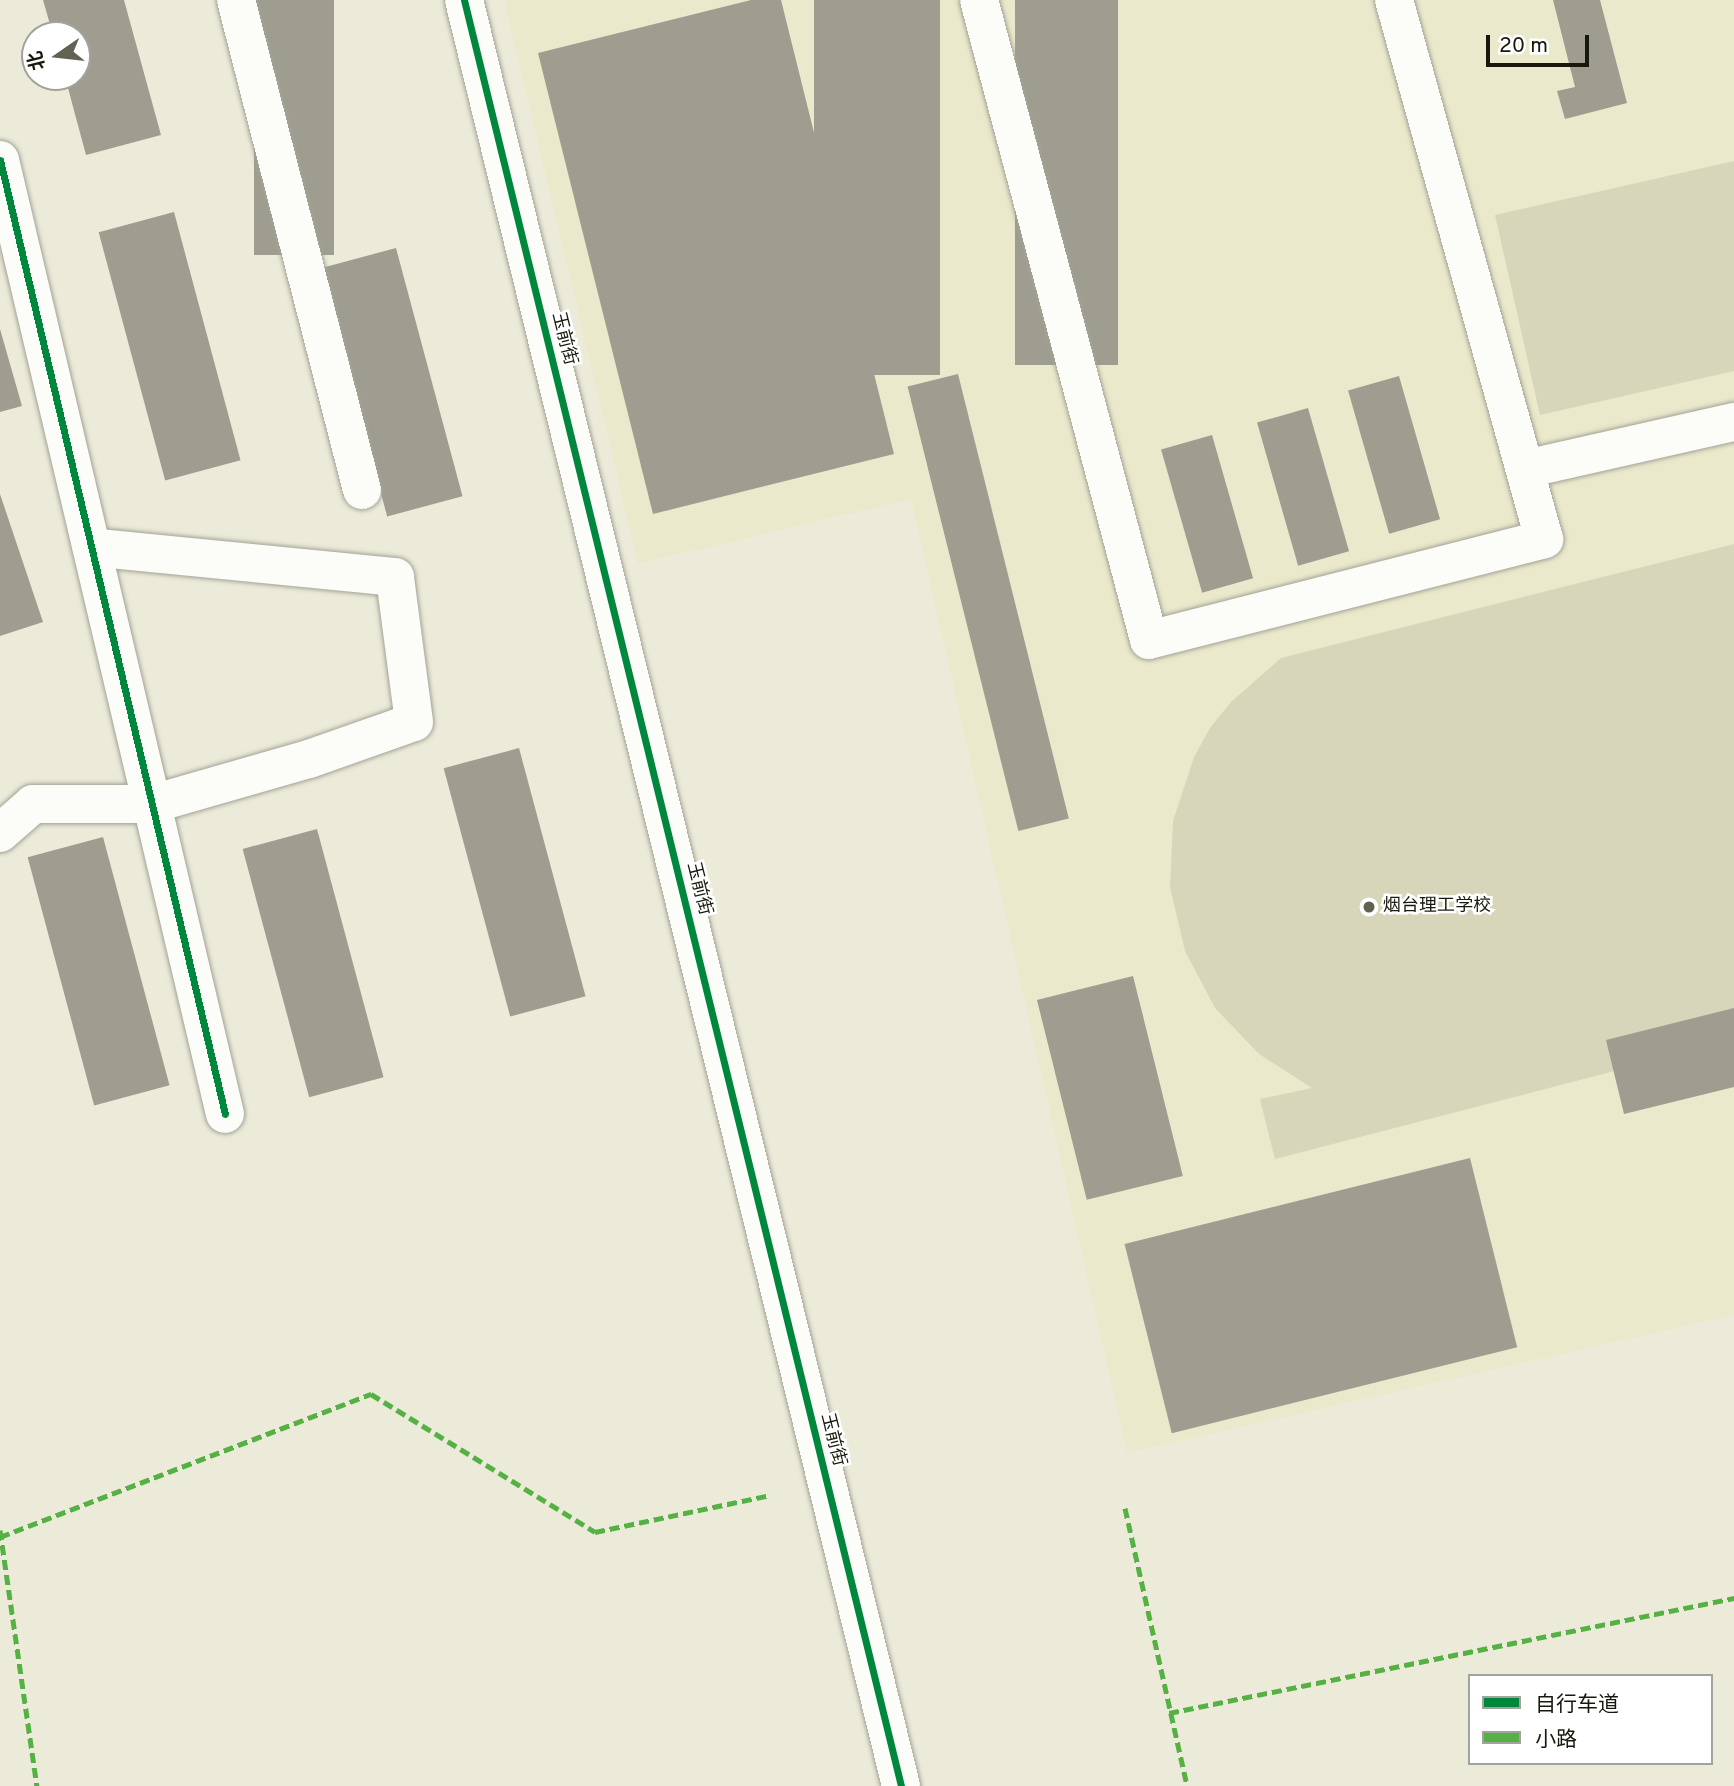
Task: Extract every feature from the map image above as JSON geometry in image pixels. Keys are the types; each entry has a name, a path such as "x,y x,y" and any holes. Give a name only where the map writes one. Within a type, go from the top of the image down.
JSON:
{"street":[{"path":"236,0 362,490"},
{"name":"玉前街","path":"464,0 901,1786"},
{"path":"979,0 1149,640 1544,539 1394,0"},
{"path":"0,160 225,1114"},
{"path":"1525,469 1734,422"},
{"path":"0,833 33,804 152,804 309,759 414,722 395,578 91,547"}],"shaded area":[{"name":"烟台理工学校","path":"504,0 1734,0 1734,1315 1127,1453 911,499 638,564"},
{"path":"1734,161 1734,371 1540,415 1495,215"},
{"path":"1734,544 1734,1040 1275,1159 1260,1099 1312,1088 1259,1054 1215,1008 1185,951 1170,887 1173,821 1194,757 1210,728 1231,702 1281,658"}],"building":[{"path":"43,0 124,0 161,135 86,155 69,91 91,91 91,21 49,21"},
{"path":"254,0 334,0 334,255 254,255"},
{"path":"751,0 781,0 894,454 653,514 538,53"},
{"path":"814,0 940,0 940,375 814,375"},
{"path":"1015,0 1118,0 1118,365 1015,365"},
{"path":"1553,0 1600,0 1627,103 1565,119 1557,91 1575,87"},
{"path":"174,212 241,460 165,480 99,232"},
{"path":"396,248 463,496 387,516 321,268"},
{"path":"0,329 22,406 0,412"},
{"path":"958,374 1069,818 1018,831 908,387"},
{"path":"1399,376 1440,519 1389,534 1348,391"},
{"path":"1308,408 1349,551 1298,566 1257,423"},
{"path":"1212,435 1253,578 1202,593 1161,450"},
{"path":"0,494 43,622 0,636"},
{"path":"519,748 586,996 510,1016 444,768"},
{"path":"317,829 384,1077 309,1097 243,849"},
{"path":"103,837 170,1085 94,1105 28,857"},
{"path":"1133,976 1183,1176 1087,1200 1037,1000"},
{"path":"1734,1008 1734,1087 1624,1114 1606,1040"},
{"path":"1470,1158 1517,1347 1172,1433 1125,1244"}],"marked path":[{"path":"0,1537 371,1394 595,1532 770,1495"},
{"path":"1125,1508 1187,1786"},
{"path":"0,1530 37,1786"},
{"path":"1169,1713 1734,1598"}],"cycle path":[{"path":"464,0 901,1786"},
{"path":"0,160 225,1114"}],"place":[{"name":"烟台理工学校","path":"1369,907"}]}
